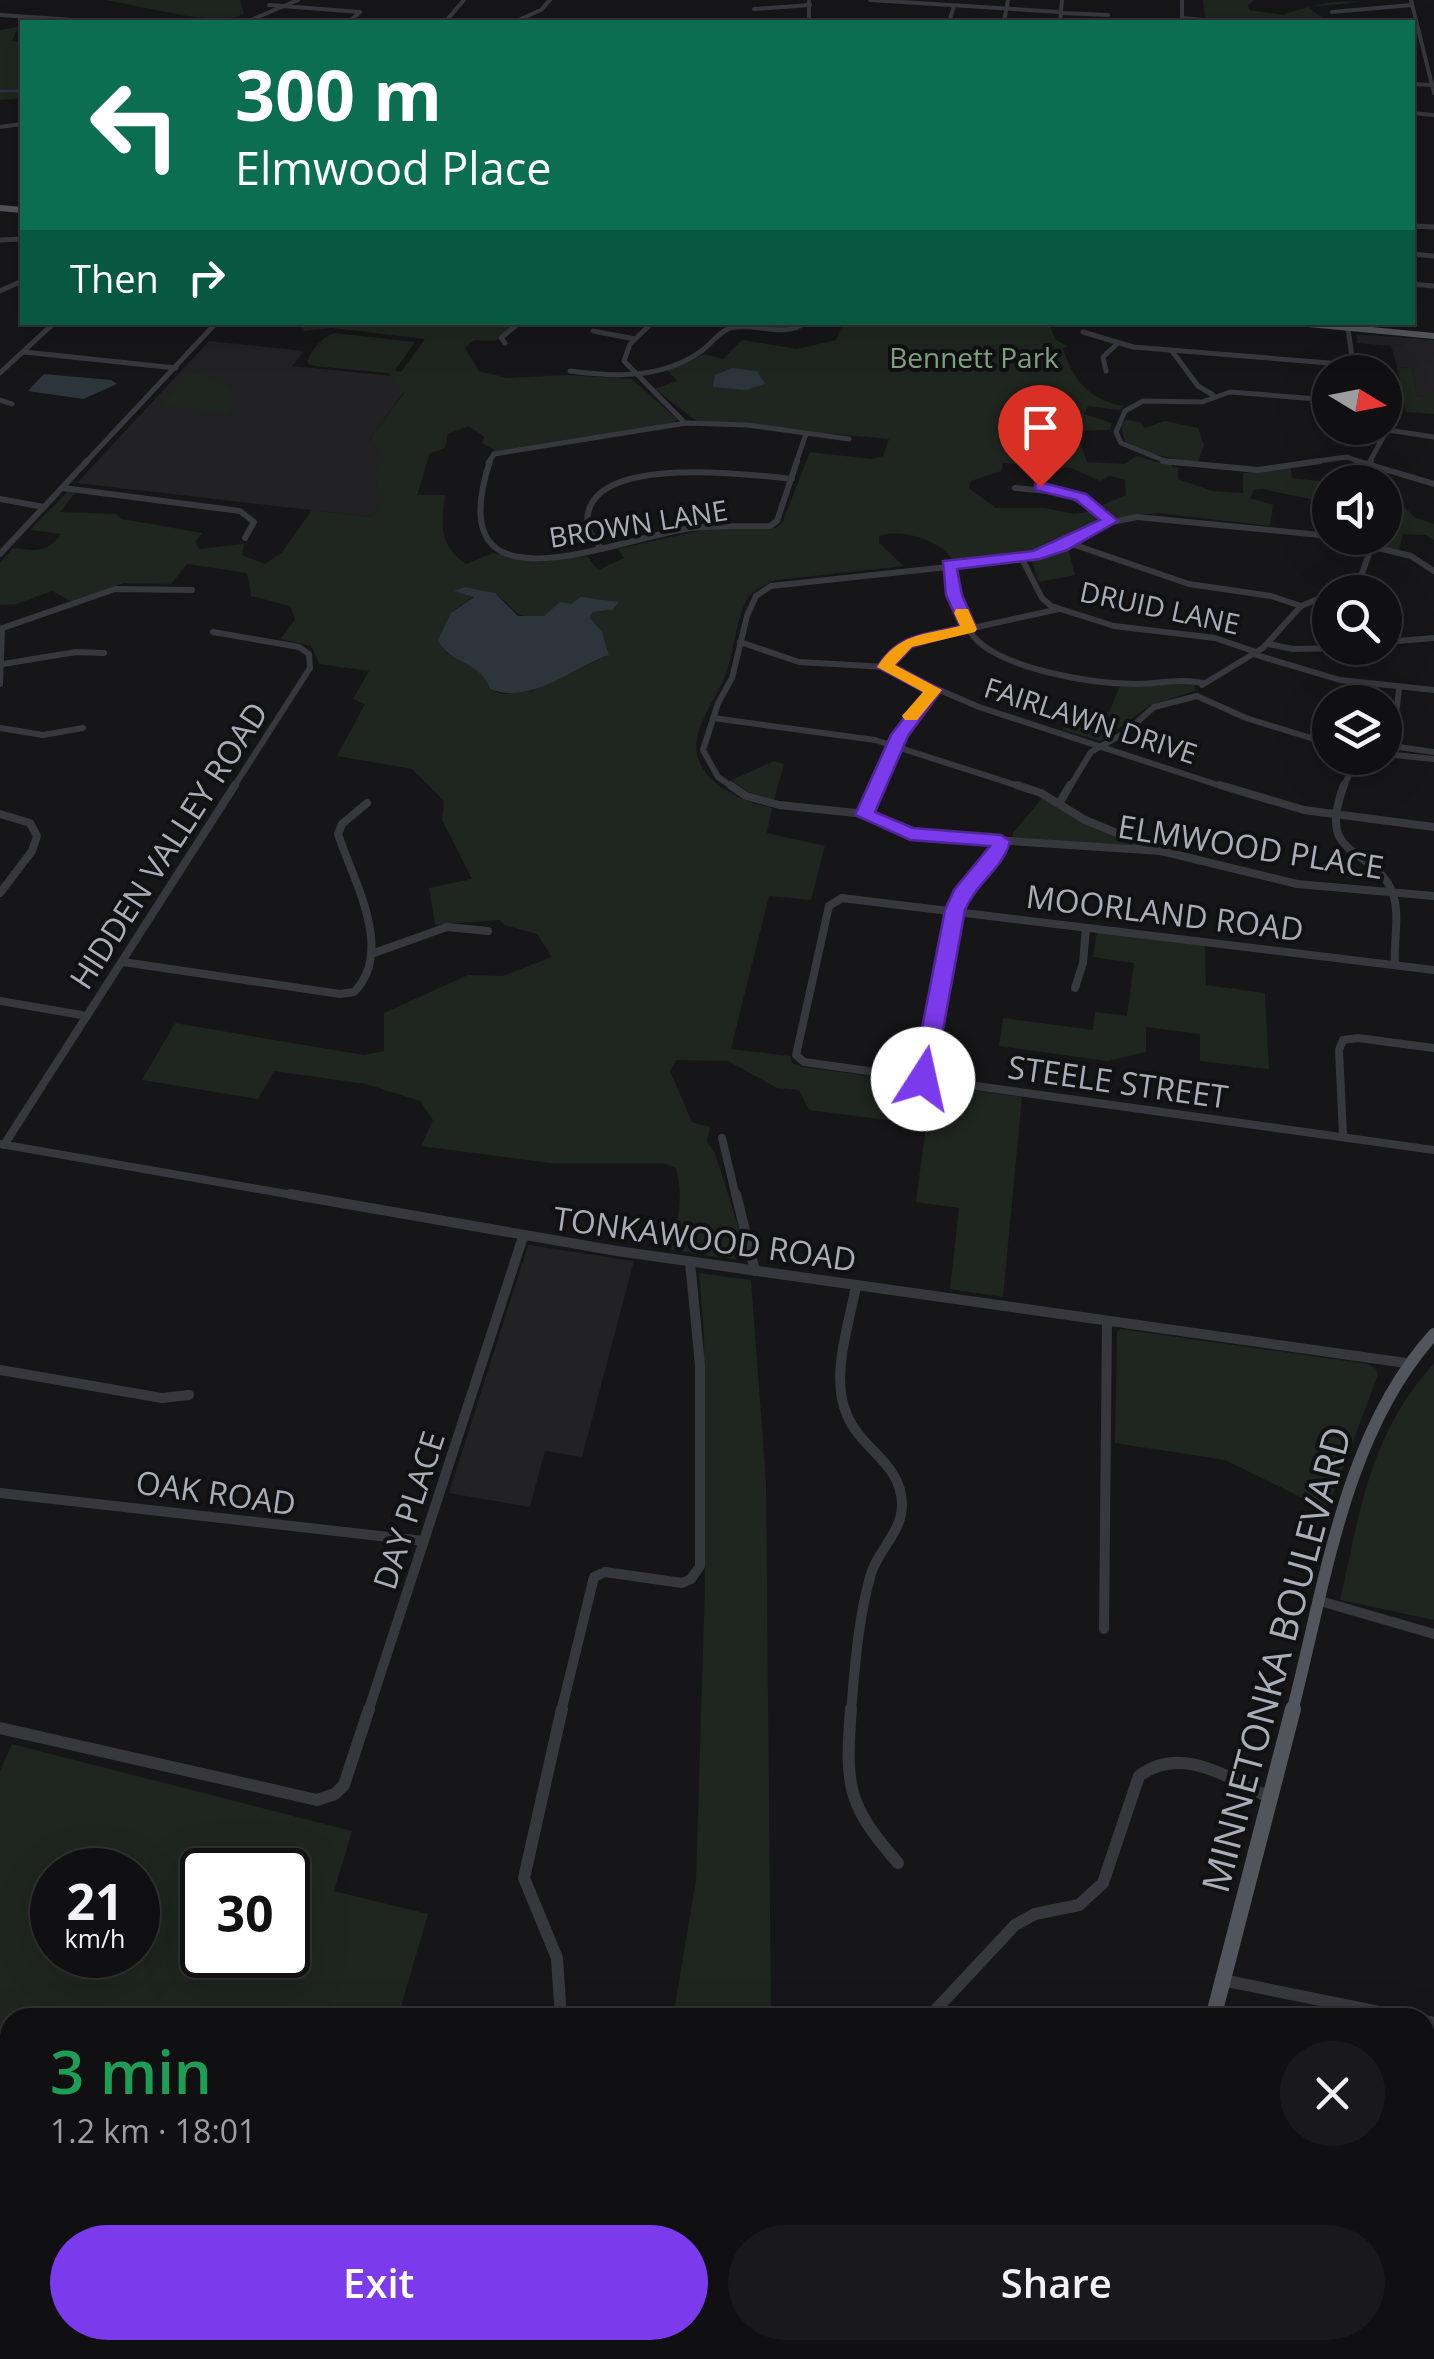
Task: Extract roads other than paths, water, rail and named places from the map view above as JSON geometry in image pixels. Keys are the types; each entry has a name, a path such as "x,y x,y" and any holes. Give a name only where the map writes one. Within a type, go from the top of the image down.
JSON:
{"main road":[{"path":"1318,325 1432,335"},
{"name":"MINNETONKA BOULEVARD","path":"1215,2008 1352,1480 1381,1402 1406,1363 1434,1334"}],"street":[{"path":"251,20 298,0"},
{"path":"446,20 464,0"},
{"path":"518,20 541,10 550,0"},
{"path":"870,0 1108,15"},
{"path":"1004,20 1008,0"},
{"path":"1060,20 1062,0"},
{"path":"1182,0 1182,20 1214,20"},
{"path":"754,9 809,2"},
{"path":"1332,12 1411,2 1424,36 1434,94"},
{"path":"268,5 360,12 351,20"},
{"path":"1,10 65,20"},
{"path":"1415,57 1434,54"},
{"path":"15,274 20,278"},
{"path":"2,369 53,325"},
{"path":"0,554 215,325"},
{"path":"504,343 501,338 516,325"},
{"path":"650,325 624,356 635,376 685,424 849,439"},
{"path":"570,371 612,378 635,376 693,357 729,328 796,330 802,325"},
{"path":"1348,328 1352,355"},
{"path":"593,331 635,338"},
{"path":"1083,332 1116,344 1312,365"},
{"path":"1106,371 1103,357 1116,344"},
{"path":"1172,351 1198,386 1214,396"},
{"path":"24,352 176,368"},
{"path":"1312,398 1237,392 1202,402 1138,403 1121,415 1117,436 1133,451 1182,466 1258,470 1347,457 1366,465"},
{"path":"0,400 12,404"},
{"name":"BROWN LANE","path":"685,424 536,451 492,454 480,521 488,544 508,554 562,558 691,528 770,526"},
{"path":"1402,432 1434,437"},
{"path":"770,526 777,521 806,434"},
{"path":"602,550 588,530 587,509 592,498 607,487 659,475 701,471 792,480"},
{"path":"1402,475 1434,484"},
{"path":"1015,488 1048,487 1071,492 1111,521"},
{"path":"64,488 240,510 254,522 246,538"},
{"path":"0,499 44,507"},
{"path":"1161,851 1085,820 1060,802 894,746 836,732 713,718 732,678 753,601 764,589 788,582 1022,559 1111,521 1156,516 1312,535"},
{"path":"1069,542 1190,584 1271,596 1301,606"},
{"path":"1402,554 1434,571"},
{"name":"DRUID LANE","path":"1022,559 1042,598 1060,609 1114,626 1224,640 1317,675 1376,685"},
{"path":"949,565 954,595 969,629 986,647 1060,674 1118,683 1203,683"},
{"path":"0,684 1,629 43,619 80,600 116,589 153,586 192,590"},
{"path":"1197,696 1203,683 1268,644 1301,606 1312,601"},
{"path":"886,667 906,644 1060,609"},
{"name":"HIDDEN VALLEY ROAD","path":"2,1144 310,668 309,654 299,646 213,632"},
{"path":"1402,641 1434,638"},
{"name":"FAIRLAWN DRIVE","path":"740,642 799,662 886,667 934,690 1255,797 1335,814 1434,826"},
{"name":"DRUID LANE","path":"1268,644 1312,649"},
{"path":"3,664 76,652 104,653"},
{"name":"DRUID LANE","path":"1402,689 1434,690"},
{"path":"864,815 894,746 910,718 934,690"},
{"path":"1060,802 1086,760 1104,745 1154,707 1197,696 1246,718 1312,738"},
{"name":"ELMWOOD PLACE","path":"713,718 703,750 705,759 738,792 779,806 864,815 910,834 1161,851 1297,884 1434,896"},
{"path":"0,728 44,735 84,728"},
{"path":"1402,747 1434,752"},
{"path":"1402,756 1434,759"},
{"path":"1351,775 1335,814 1344,846 1383,878 1392,893 1395,965"},
{"path":"123,962 340,994 354,992 366,977 374,953 373,939 338,834 342,824 367,803"},
{"path":"0,814 30,824 37,836 32,851 0,893"},
{"path":"923,1079 955,910 961,895 1001,841"},
{"name":"MOORLAND ROAD","path":"796,1058 832,901 848,898 1434,970"},
{"path":"374,953 447,927 488,930"},
{"path":"1075,988 1083,963 1086,928"},
{"path":"0,1001 88,1016"},
{"path":"1343,1136 1338,1050 1343,1040 1358,1038 1434,1048"},
{"name":"STEELE STREET","path":"796,1058 1434,1150"},
{"path":"722,1138 755,1271"},
{"name":"TONKAWOOD ROAD","path":"2,1144 522,1237 1406,1363"},
{"name":"DAY PLACE","path":"0,1728 317,1800 335,1794 348,1778 522,1237"},
{"path":"560,2008 556,1958 524,1878 526,1856 594,1577 605,1572 682,1583 691,1580 700,1566 700,1365 690,1262"},
{"path":"856,1286 842,1383 844,1410 860,1436 894,1471 902,1502 896,1534 874,1565 868,1586 847,1778 860,1816 898,1863"},
{"path":"1104,1629 1107,1322"},
{"path":"0,1370 162,1398 190,1395"},
{"name":"OAK ROAD","path":"0,1493 424,1541"},
{"path":"1320,1601 1434,1634"},
{"path":"937,2008 1014,1925 1035,1914 1079,1905 1103,1883 1139,1776 1158,1761 1182,1760 1269,1797"},
{"path":"1222,1980 1360,2008"}],"waterway":[{"path":"0,91 20,91"}],"park label":[{"name":"Bennett Park","path":"974,357"}]}
